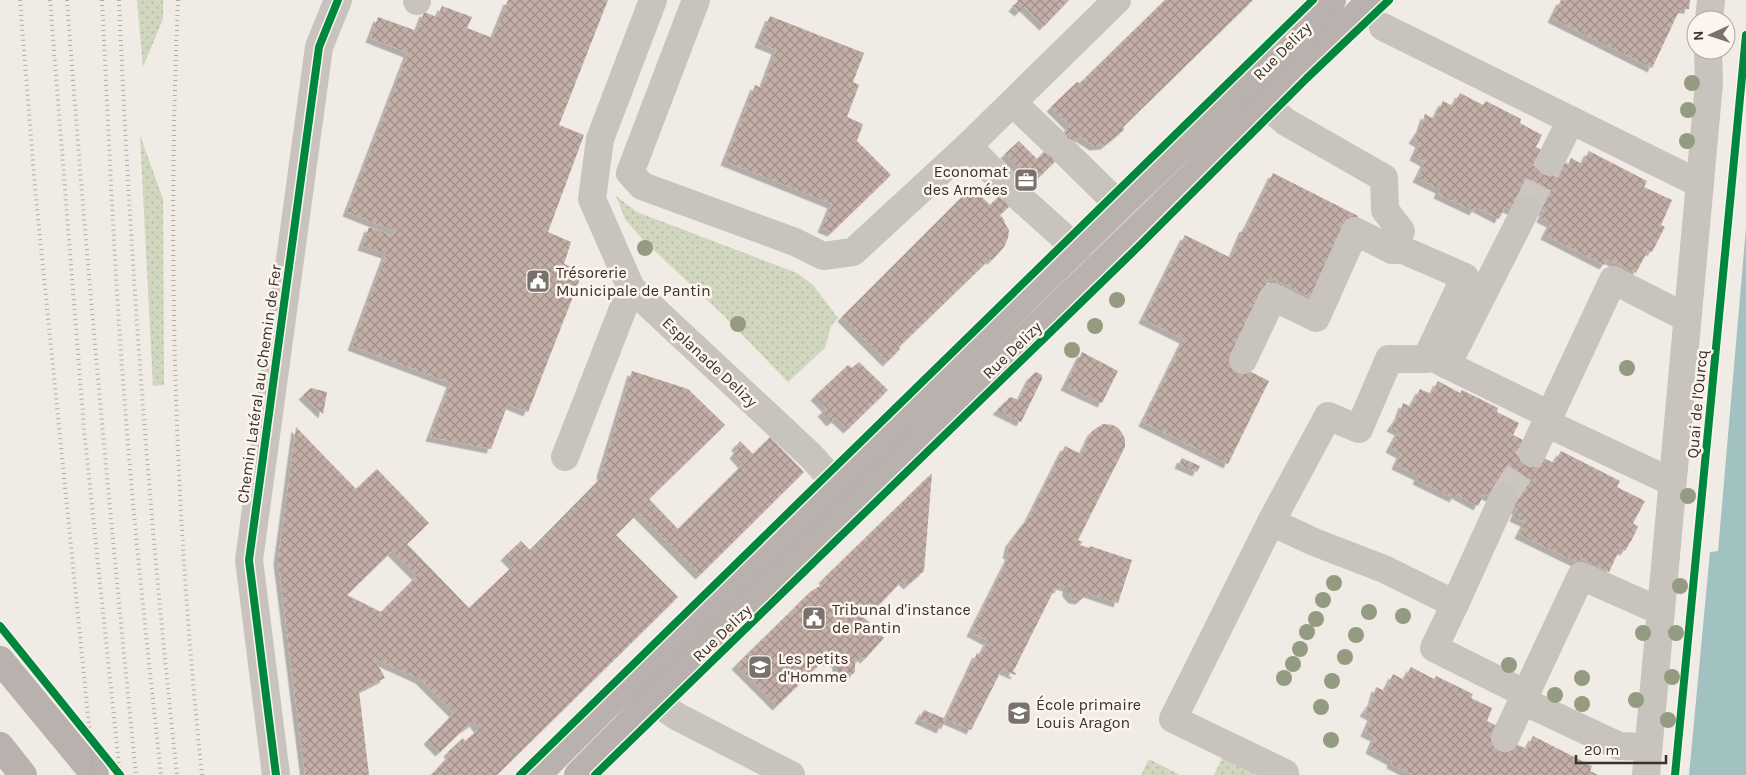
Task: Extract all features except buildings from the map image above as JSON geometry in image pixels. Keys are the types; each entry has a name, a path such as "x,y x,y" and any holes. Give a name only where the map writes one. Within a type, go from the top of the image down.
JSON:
{"main road":[{"name":"Rue Delizy","path":"578,775 1255,96 1332,0"},
{"name":"Rue Delizy","path":"537,775 604,708 739,584 836,484 1120,206 1255,96 1318,54 1371,0"},
{"path":"0,660 95,775"},
{"path":"0,746 23,775"},
{"path":"0,767 6,775"}],"street":[{"name":"Chemin Latéral au Chemin de Fer","path":"276,775 249,560 319,47 338,0"},
{"name":"Esplanade Delizy","path":"653,0 600,139 592,199 631,288 810,456 836,484"},
{"path":"696,0 630,173 642,186 795,242 823,256 853,252 968,146 1117,0"},
{"path":"1383,28 1700,184"},
{"name":"Quai de l'Ourcq","path":"1646,775 1686,318 1709,83 1708,60"},
{"path":"1255,96 1286,122 1384,178 1385,210 1401,231"},
{"path":"1013,102 1120,206"},
{"path":"1550,162 1571,120"},
{"path":"968,146 1014,192 1078,248"},
{"path":"1438,360 1526,209"},
{"path":"1243,360 1273,297 1316,318 1355,231 1392,250 1403,250 1465,277 1438,360"},
{"path":"1532,453 1613,280 1686,318"},
{"path":"565,457 631,288"},
{"path":"1283,775 1285,773 1173,719 1271,522 1328,416 1359,429 1389,359 1438,360 1672,482"},
{"path":"1504,496 1434,648 1524,698 1619,746 1648,747"},
{"path":"1271,522 1314,542 1384,569 1455,604"},
{"path":"1505,738 1582,576 1660,611"},
{"name":"Rue Delizy","path":"652,700 651,684 737,601 739,584"},
{"path":"652,700 678,717 792,775"}],"green space":[{"path":"137,0 163,0 163,19 143,67"},
{"path":"140,135 163,199 164,385 153,386"},
{"path":"616,196 637,212 797,273 813,285 838,318 831,326 825,348 788,382 722,314 643,240 625,219"},
{"path":"1225,752 1301,775 1214,775"},
{"path":"1149,759 1180,775 1141,775"}],"water":[{"path":"1746,228 1746,775 1689,775 1710,552 1718,551"}],"tunnel":[{"path":"1526,209 1550,162"},
{"path":"1504,496 1532,453"}],"railway":[{"path":"20,0 35,188 94,775"},
{"path":"50,0 84,429 120,775"},
{"path":"67,0 99,388 136,775"},
{"path":"102,0 121,355 137,544 161,775"},
{"path":"119,0 129,194 149,485 177,775"},
{"path":"178,0 173,194 176,388 185,582 202,775"}],"cycle path":[{"path":"276,775 249,560 319,47 338,0"},
{"path":"520,775 1313,0"},
{"path":"595,775 1389,0"},
{"path":"1675,775 1746,35"},
{"path":"0,626 120,775"}],"place":[{"name":"Economat des Armées","path":"1026,180"},
{"name":"Trésorerie Municipale de Pantin","path":"538,281"},
{"name":"Tribunal d'instance de Pantin","path":"814,618"},
{"name":"Les petits d'Homme","path":"760,667"},
{"name":"École primaire Louis Aragon","path":"1019,713"}]}
